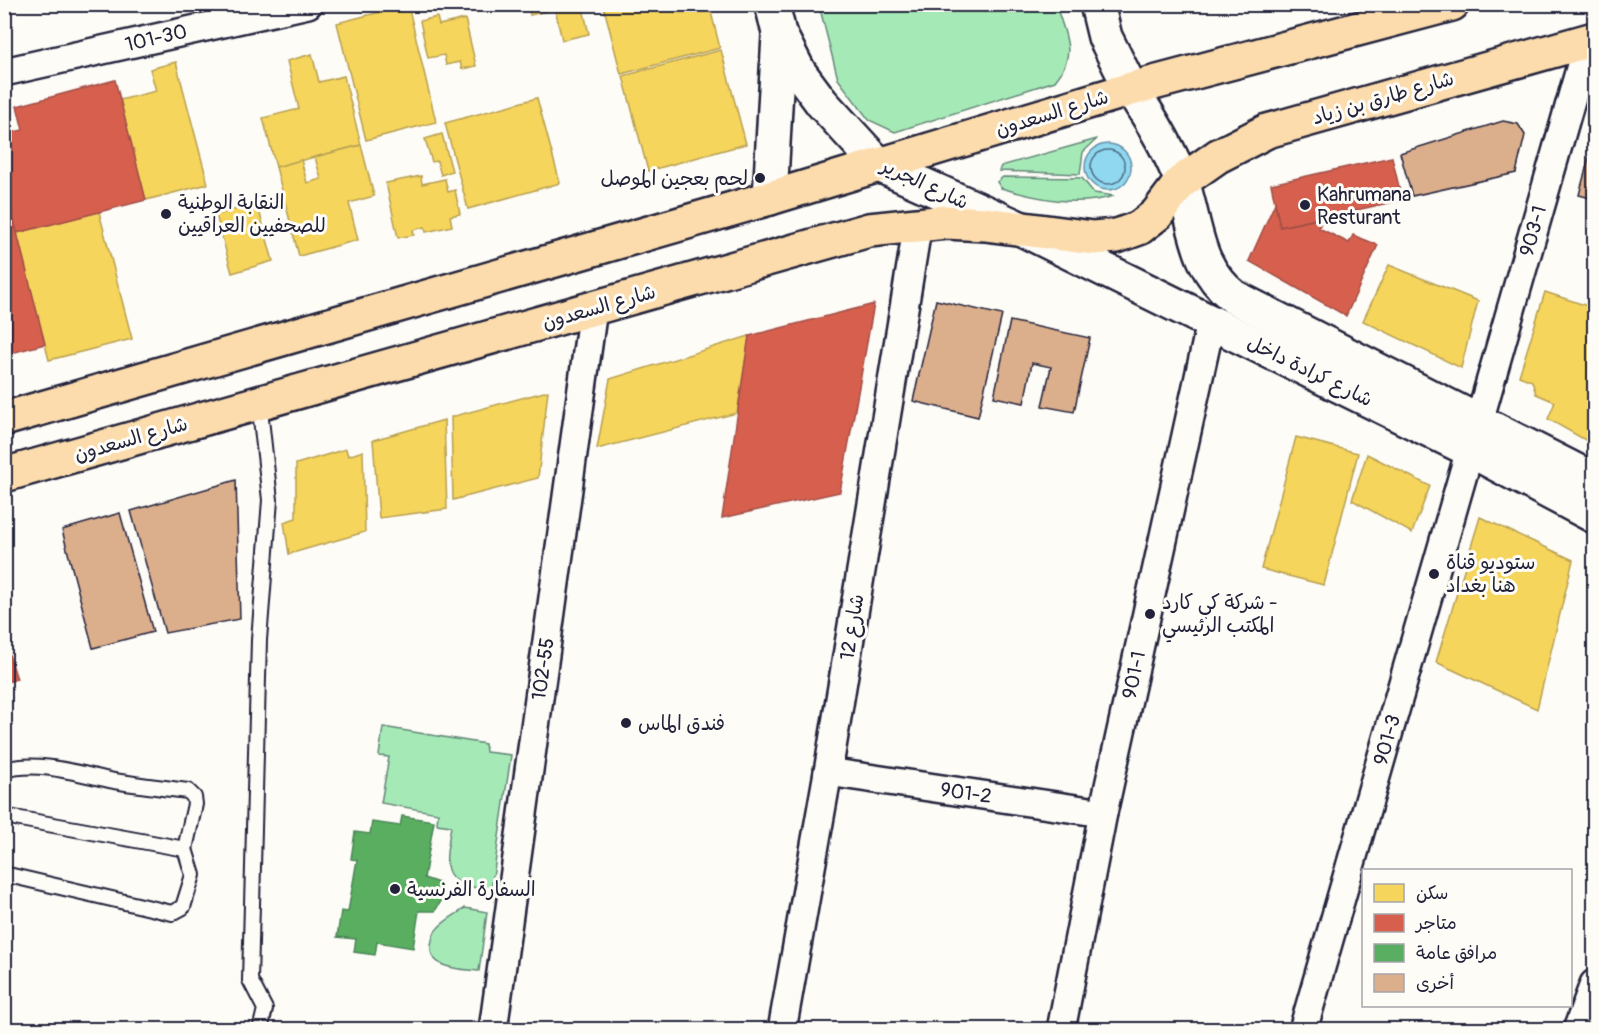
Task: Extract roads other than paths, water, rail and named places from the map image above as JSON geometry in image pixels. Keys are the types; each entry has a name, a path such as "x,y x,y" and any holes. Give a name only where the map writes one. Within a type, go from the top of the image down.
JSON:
{"main road":[{"name":"شارع كرادة داخل","path":"1097,4 1105,37 1131,89 1152,122 1181,182 1205,265 1218,285 1234,297 1474,436 1594,516"},
{"path":"1131,89 1452,4"},
{"name":"شارع الجرير","path":"776,19 799,72 822,103 879,165 1024,230"},
{"name":"شارع الجرير","path":"770,198 776,19"},
{"name":"شارع طارق بن زياد","path":"1181,182 1218,156 1267,131 1591,40"},
{"name":"شارع السعدون","path":"4,419 770,198 1131,89"},
{"name":"شارع السعدون","path":"4,475 869,230 918,223 985,224 1093,238 1117,236 1139,228 1157,214 1181,182"},
{"name":"شارع كرادة داخل","path":"1024,230 1211,322 1474,436 1594,480"}],"street":[{"name":"101-30","path":"4,72 308,4"},
{"name":"903-1","path":"1474,436 1591,40"},
{"name":"شارع 12","path":"782,1029 828,772 918,223"},
{"name":"102-55","path":"493,1029 594,309"},
{"name":"901-1","path":"1061,1029 1103,813 1211,322"},
{"name":"901-3","path":"1303,1029 1474,436"},
{"name":"901-2","path":"828,772 1103,813"},
{"path":"1577,1029 1594,984"}],"lane":[{"path":"260,402 270,500 259,640 250,980 265,1009 260,1029"},
{"path":"4,770 18,766 54,768 116,781 188,791 194,797 195,804 186,849 193,875 183,906 172,913 4,874"},
{"path":"4,816 186,849"}],"water":[{"path":"1108,144 1124,151 1131,167 1124,183 1108,190 1092,183 1085,167 1092,151"}],"place":[{"name":"لحم بعجين الموصل","path":"760,178"},
{"name":"Kahrumana Resturant","path":"1305,205"},
{"name":"النقابة الوطنية للصحفيين العراقيين","path":"166,214"},
{"name":"ستوديو قناة هنا بغداد","path":"1434,574"},
{"name":"شركة كي كارد - المكتب الرئيسي","path":"1150,614"},
{"name":"فندق الماس","path":"626,723"},
{"name":"السفارة الفرنسية","path":"395,889"}]}
